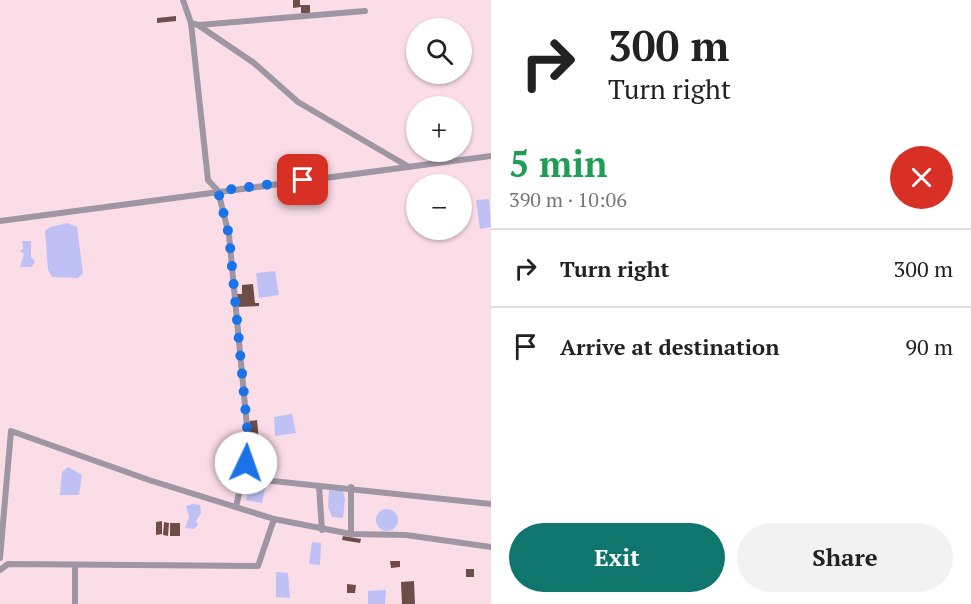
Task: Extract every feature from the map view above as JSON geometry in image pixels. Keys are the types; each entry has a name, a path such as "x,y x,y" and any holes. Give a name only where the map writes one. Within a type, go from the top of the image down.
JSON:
{"street":[{"path":"183,0 195,24 208,180 218,191 229,235 249,448 236,507"},
{"path":"195,24 365,11"},
{"path":"195,24 254,63 298,102 409,167"},
{"path":"0,221 491,156"},
{"path":"0,558 11,431 149,480 274,519 351,534 406,535 491,547"},
{"path":"244,478 491,504"},
{"path":"320,486 322,530"},
{"path":"351,488 351,534"},
{"path":"0,563 258,566 274,519"},
{"path":"0,570 8,564"},
{"path":"75,565 75,604"}],"water":[{"path":"489,199 491,227 480,229 476,200"},
{"path":"67,223 77,227 83,273 78,278 52,277 48,270 45,231 50,227"},
{"path":"22,241 31,241 31,257 35,261 32,267 20,267 24,254 20,251 23,249"},
{"path":"275,271 279,295 259,298 256,273"},
{"path":"292,414 296,433 275,436 274,417"},
{"path":"68,467 82,475 79,495 60,495 62,472"},
{"path":"250,483 266,484 262,503 246,500"},
{"path":"329,490 343,491 345,499 343,518 332,517 328,507"},
{"path":"200,505 201,513 196,521 198,525 194,529 185,528 189,517 186,506"},
{"path":"383,509 391,509 398,516 398,524 391,531 383,531 376,524 376,516"},
{"path":"312,542 321,543 320,565 309,564"},
{"path":"276,572 288,573 290,598 276,597"},
{"path":"386,590 385,604 368,604 368,591"}],"building":[{"path":"293,0 300,0 300,5 310,5 310,13 301,13 301,7 293,8"},
{"path":"176,16 176,21 157,23 157,18"},
{"path":"253,284 255,303 259,303 259,306 237,307 236,294 242,294 242,285"},
{"path":"257,420 259,441 251,442 249,421"},
{"path":"162,521 162,534 156,535 156,522"},
{"path":"164,522 169,523 168,536 163,535"},
{"path":"170,523 180,523 180,536 170,536"},
{"path":"343,536 361,539 360,543 342,540"},
{"path":"390,561 400,561 400,567 391,568"},
{"path":"466,569 474,569 474,577 466,577"},
{"path":"414,581 415,604 402,604 401,582"},
{"path":"347,584 356,585 355,593 347,593"}],"route":[{"path":"246,463 249,448 229,235 218,191 303,180"}]}
